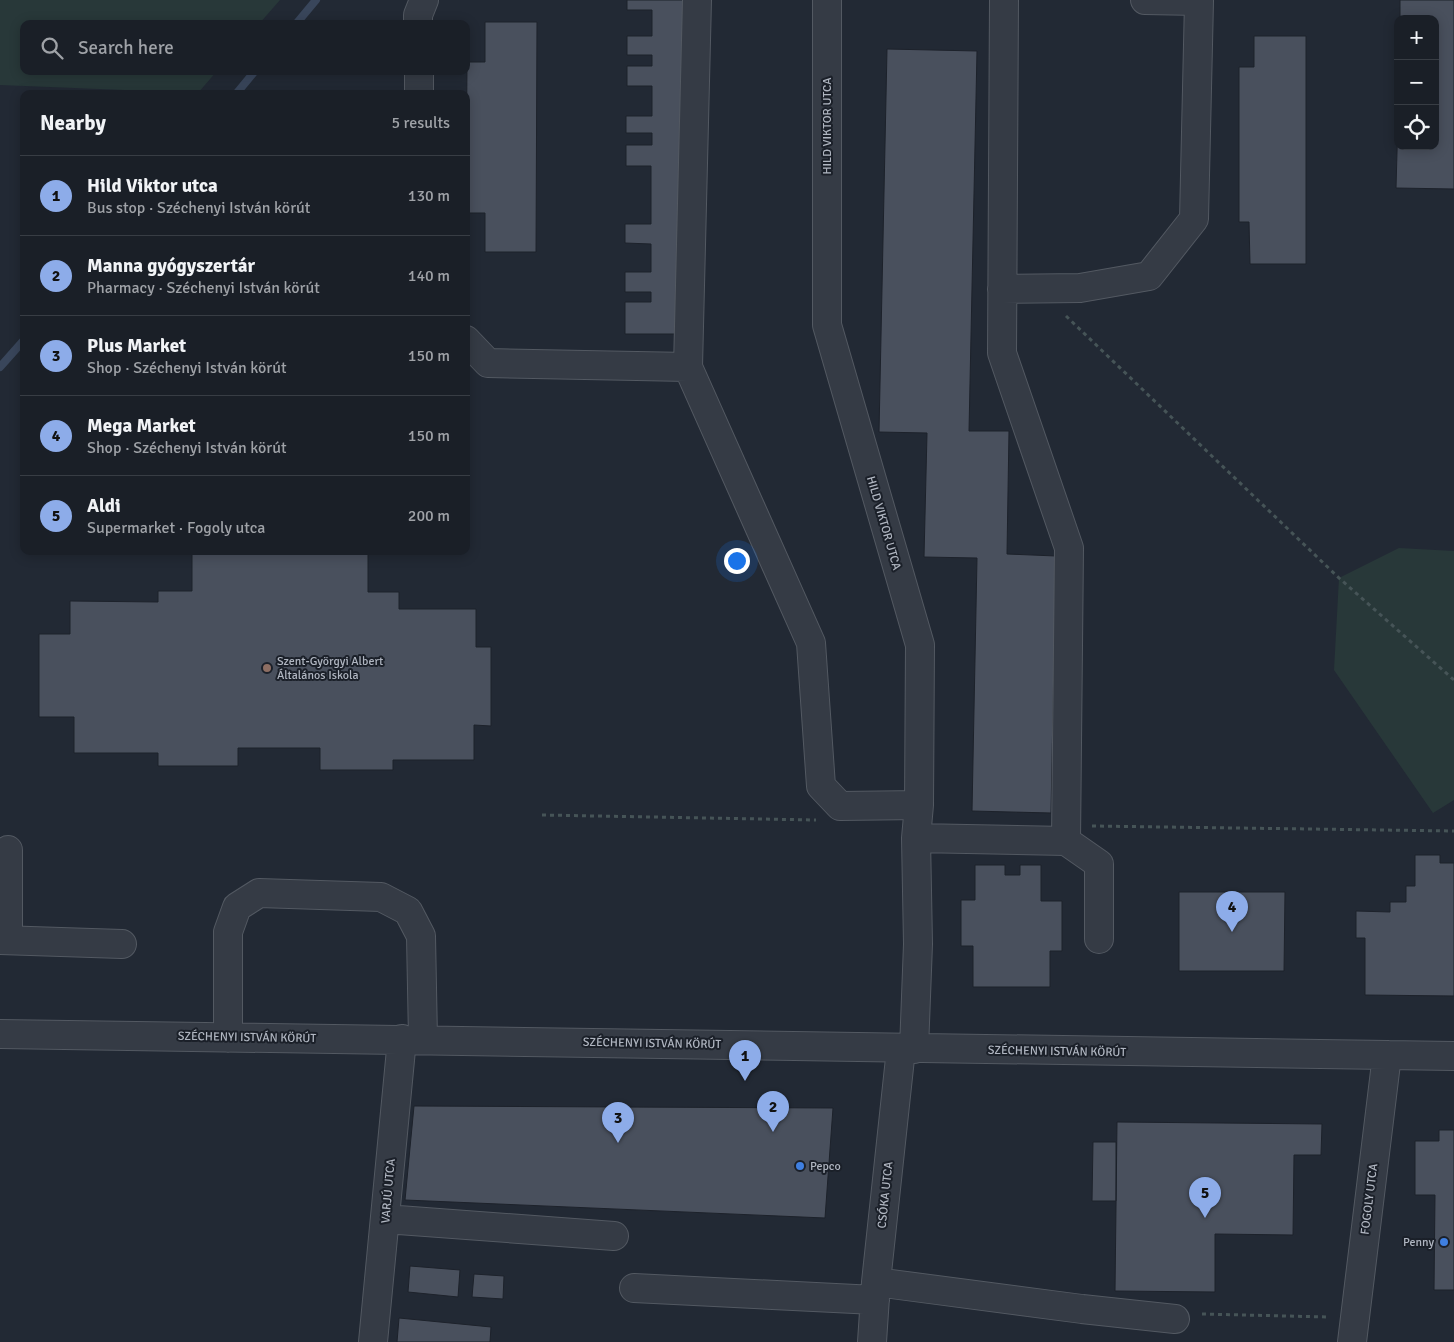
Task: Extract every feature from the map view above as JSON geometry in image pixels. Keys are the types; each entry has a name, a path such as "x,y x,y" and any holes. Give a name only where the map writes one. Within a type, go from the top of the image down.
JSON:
{"street":[{"path":"418,20 424,0"},
{"path":"697,0 688,367 811,643 820,786 840,806 919,805"},
{"name":"HILD VIKTOR UTCA","path":"827,0 827,326 920,645 919,805 916,838 918,944 908,1049"},
{"path":"1004,0 1002,353 1069,548 1066,841"},
{"path":"1002,289 1080,288 1149,276 1194,219 1199,1 1146,0"},
{"path":"419,75 420,90"},
{"path":"470,344 488,363 688,367"},
{"path":"916,838 1066,841 1099,864 1099,939"},
{"path":"8,850 4,940 122,944"},
{"name":"VARJÚ UTCA","path":"228,1038 228,932 237,907 259,893 382,897 408,911 421,936 413,1039 385,1219 374,1342"},
{"name":"SZÉCHENYI ISTVÁN KÖRÚT","path":"0,1034 1454,1056"},
{"name":"CSÓKA UTCA","path":"872,1342 875,1291 908,1049"},
{"name":"FOGOLY UTCA","path":"1353,1330 1387,1056"},
{"path":"385,1219 614,1236"},
{"path":"634,1288 875,1291 1175,1318"}],"path":[{"path":"1038,289 1339,578 1454,680"},
{"path":"1175,1318 1185,1313 1353,1330"}],"shaded area":[{"path":"0,0 280,0 262,20 20,20 20,75 214,75 201,90 124,90 0,85"},
{"path":"1399,548 1454,551 1454,800 1433,813 1334,670 1339,578"}],"building":[{"path":"627,0 685,0 684,334 625,334 625,302 651,302 651,292 625,292 625,272 651,272 651,244 625,243 625,224 651,224 651,166 626,166 626,145 652,145 652,133 626,133 626,116 652,116 652,86 627,86 627,66 652,66 652,55 627,55 627,36 652,36 652,10 627,10"},
{"path":"1400,0 1454,0 1454,189 1396,188 1397,150 1439,150 1439,15 1400,15"},
{"path":"485,22 537,22 536,252 485,252 485,213 470,213 470,90 467,90 467,75 470,75 470,62 485,62"},
{"path":"1254,36 1306,36 1306,264 1250,264 1249,222 1239,222 1239,67 1254,67"},
{"path":"887,49 977,51 969,431 1009,431 1007,554 1056,556 1051,813 972,811 977,558 924,557 927,433 879,432"},
{"path":"192,555 368,555 368,592 399,592 399,609 476,609 476,647 491,647 491,726 474,725 474,760 393,760 393,770 320,770 320,748 238,748 238,766 158,766 158,753 74,753 74,717 39,717 39,634 70,634 70,601 158,602 158,591 192,591"},
{"path":"1415,855 1440,855 1440,863 1454,863 1454,996 1365,995 1365,938 1356,938 1356,911 1390,912 1390,902 1406,902 1406,886 1415,886"},
{"path":"975,865 1005,865 1005,875 1020,875 1020,865 1041,865 1041,901 1062,901 1062,951 1050,951 1050,987 973,987 973,946 961,946 961,900 975,900"},
{"path":"1179,892 1285,892 1284,971 1179,971"},
{"path":"414,1106 833,1108 825,1218 405,1200"},
{"path":"1117,1122 1322,1124 1321,1155 1294,1155 1293,1235 1215,1234 1215,1292 1115,1291"},
{"name":"Penny","path":"1439,1130 1454,1130 1454,1290 1434,1290 1435,1195 1415,1195 1415,1141 1439,1141"},
{"path":"1093,1142 1116,1142 1116,1201 1092,1201"},
{"path":"410,1266 460,1270 458,1297 408,1292"},
{"path":"474,1274 504,1276 503,1299 472,1297"},
{"path":"399,1318 491,1327 490,1342 397,1342"}],"waterway":[{"path":"299,20 316,0"},
{"path":"239,90 252,75"},
{"path":"0,367 20,344"}],"place":[{"name":"Szent-Györgyi Albert Általános Iskola","path":"267,668"},
{"name":"Mega Market","path":"1232,932"},
{"name":"Hild Viktor utca","path":"745,1081"},
{"name":"Manna gyógyszertár","path":"773,1132"},
{"name":"Plus Market","path":"618,1143"},
{"name":"Pepco","path":"800,1166"},
{"name":"Aldi","path":"1205,1218"},
{"name":"Penny","path":"1444,1242"}]}
